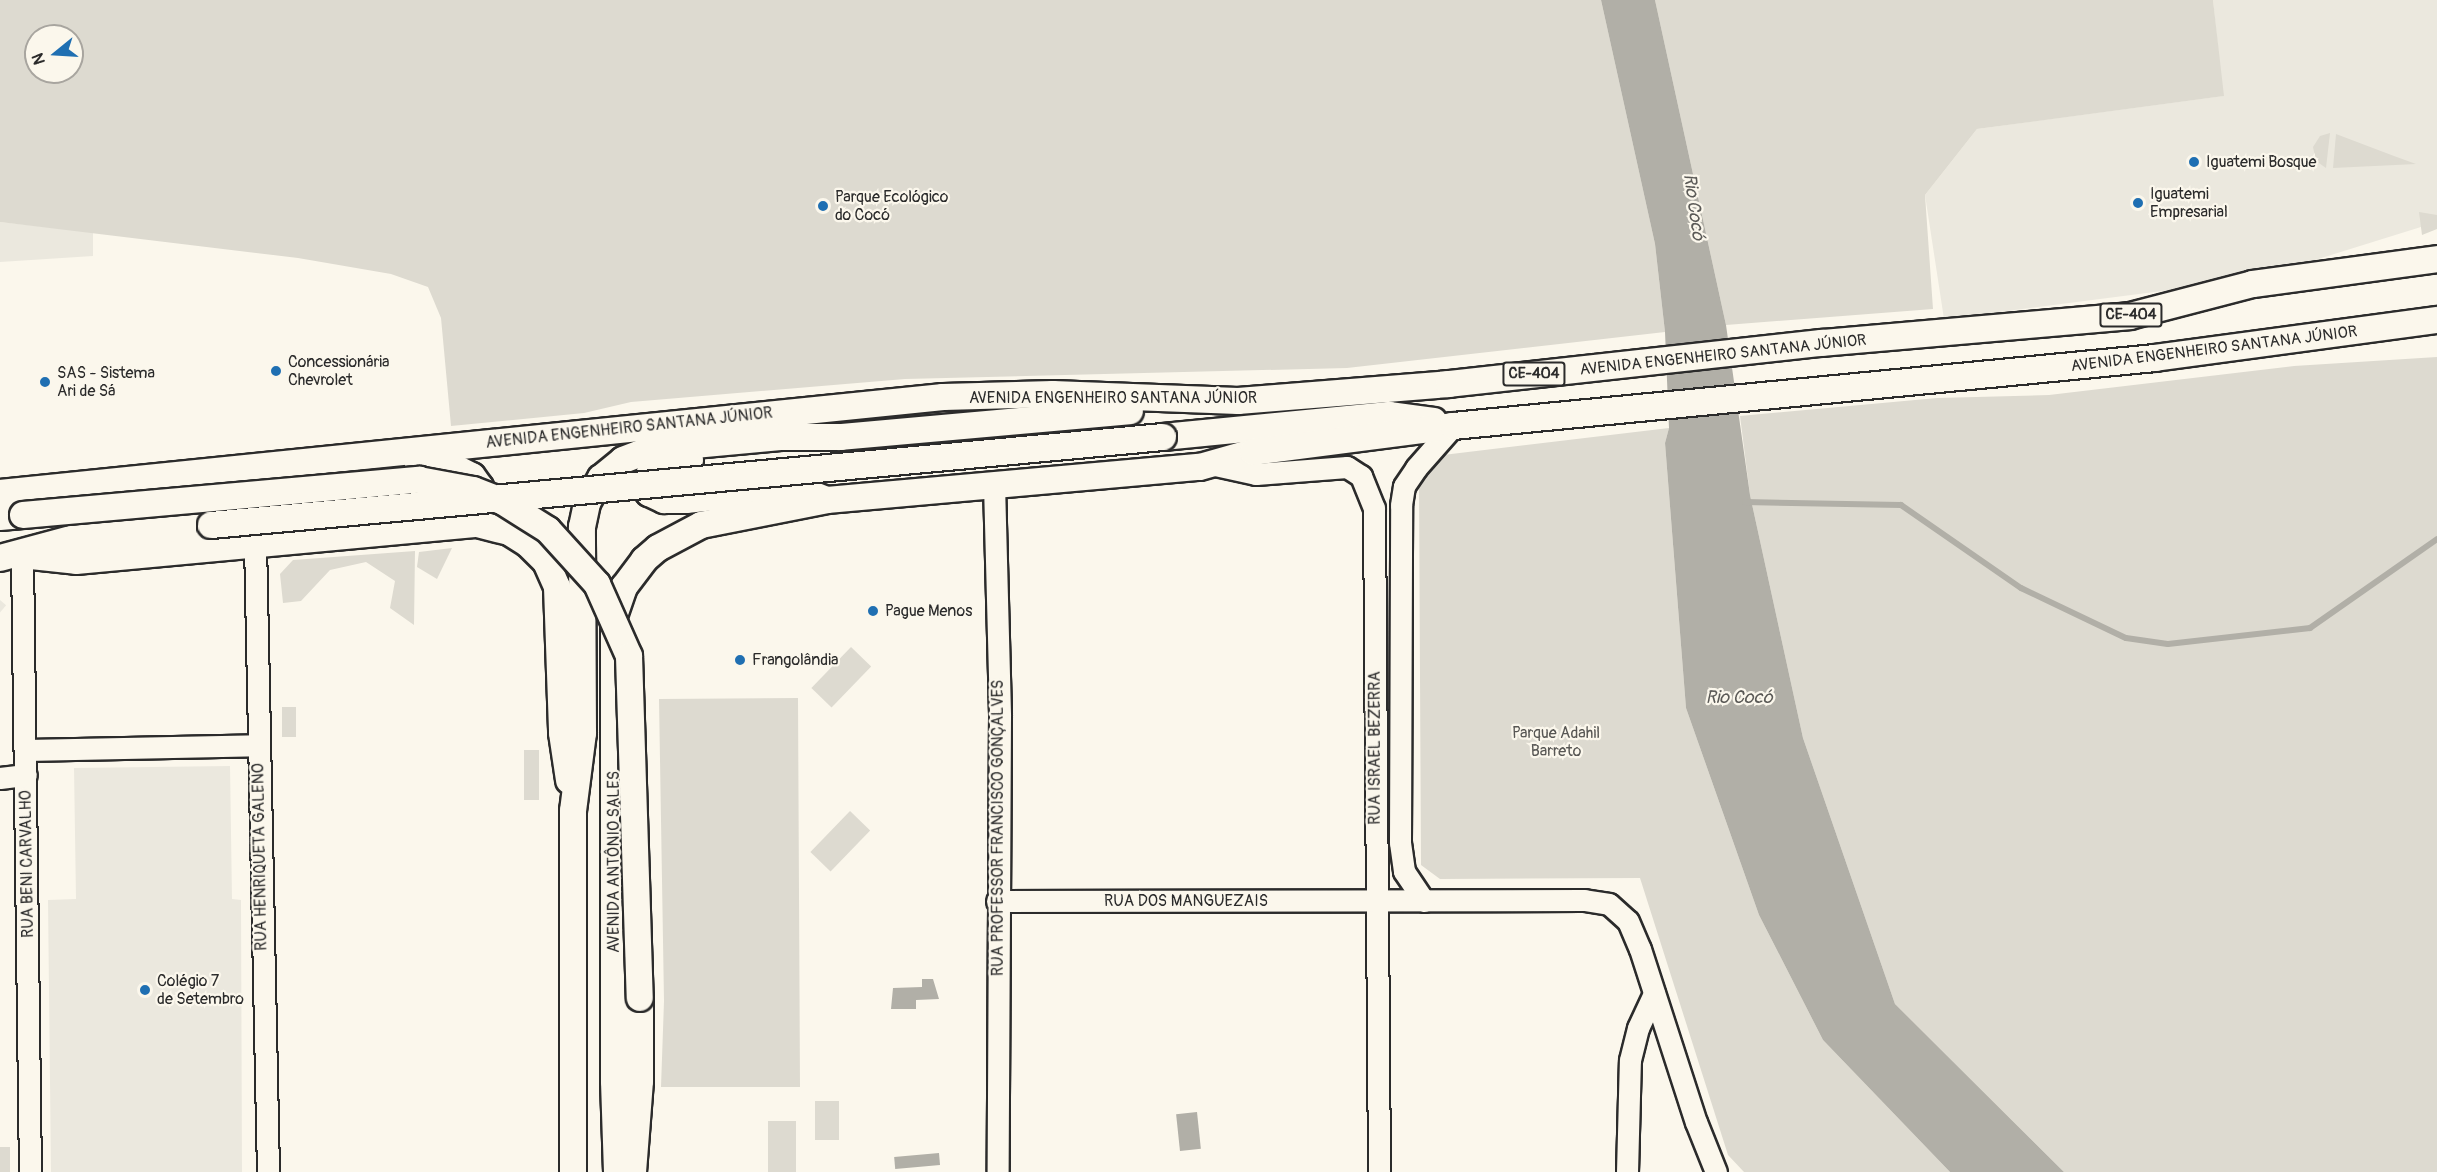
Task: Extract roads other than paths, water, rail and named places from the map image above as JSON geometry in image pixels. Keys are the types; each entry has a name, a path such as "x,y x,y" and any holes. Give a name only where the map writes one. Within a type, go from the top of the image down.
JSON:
{"main road":[{"name":"AVENIDA ENGENHEIRO SANTANA JÚNIOR","path":"0,494 944,397 1053,394 1238,401 1449,384 1822,343 2130,316 2253,284 2437,259"},
{"name":"AVENIDA ENGENHEIRO SANTANA JÚNIOR","path":"644,561 658,548 701,525 827,500 1215,465 1253,452 1453,426 1618,407 2155,358 2437,320"},
{"path":"573,1172 573,811 583,734 582,528 587,503 601,478 623,460 651,449 780,437 841,437 1238,401"},
{"name":"AVENIDA ENGENHEIRO SANTANA JÚNIOR","path":"11,557 74,538 1389,414 1411,415 1453,426"},
{"path":"827,500 797,489 664,500 655,498 644,487 646,476 660,465 784,453 841,437"},
{"path":"377,456 446,463 472,476 480,487 481,507 454,526"},
{"path":"11,516 419,480 473,490 502,501 548,530 597,584 629,656 640,998 640,1081 633,1172"},
{"path":"11,557 76,561 255,542 477,524 516,535 552,573 560,611 562,733 573,811"},
{"name":"AVENIDA ANTÔNIO SALES","path":"617,1172 614,1081 614,616 624,587 644,561"}],"street":[{"name":"RUA ISRAEL BEZERRA","path":"1424,901 1404,871 1400,842 1401,505 1404,486 1416,468 1453,426"},
{"name":"RUA ISRAEL BEZERRA","path":"1215,465 1256,474 1347,468 1360,476 1369,490 1374,529 1378,1172"},
{"name":"RUA PROFESSOR FRANCISCO GONÇALVES","path":"994,484 1000,716 997,901 998,1172"},
{"name":"RUA HENRIQUETA GALENO","path":"255,542 268,1172"},
{"name":"RUA BENI CARVALHO","path":"11,557 26,750 30,1172"},
{"path":"26,750 258,745"},
{"path":"0,778 26,775"},
{"name":"RUA DOS MANGUEZAIS","path":"997,901 1584,900 1609,904 1628,921 1716,1172"},
{"path":"1627,1172 1630,1060 1638,1028 1654,994"}],"water":[{"name":"Rio Cocó","path":"1601,0 1655,0 1726,325 1750,495 1803,738 1895,1004 2064,1172 1950,1172 1823,1040 1759,915 1686,708 1665,443 1669,428 1665,332 1655,244"},
{"path":"922,979 933,979 939,999 916,1000 916,1009 891,1009 893,988 922,987"},
{"path":"1197,1112 1201,1149 1180,1151 1176,1114"},
{"path":"939,1153 940,1165 895,1169 894,1157"}],"waterway":[{"path":"1745,502 1901,505 2021,588 2126,638 2168,644 2310,628 2437,539"}],"place":[{"name":"Iguatemi Bosque","path":"2194,162"},
{"name":"Iguatemi Empresarial","path":"2138,203"},
{"name":"Parque Ecológico do Cocó","path":"823,206"},
{"name":"Concessionária Chevrolet","path":"276,371"},
{"name":"SAS - Sistema Ari de Sá","path":"45,382"},
{"name":"Pague Menos","path":"873,611"},
{"name":"Frangolândia","path":"740,660"},
{"name":"Colégio 7 de Setembro","path":"145,990"}],"park label":[{"name":"Parque Adahil Barreto","path":"1556,742"}]}
